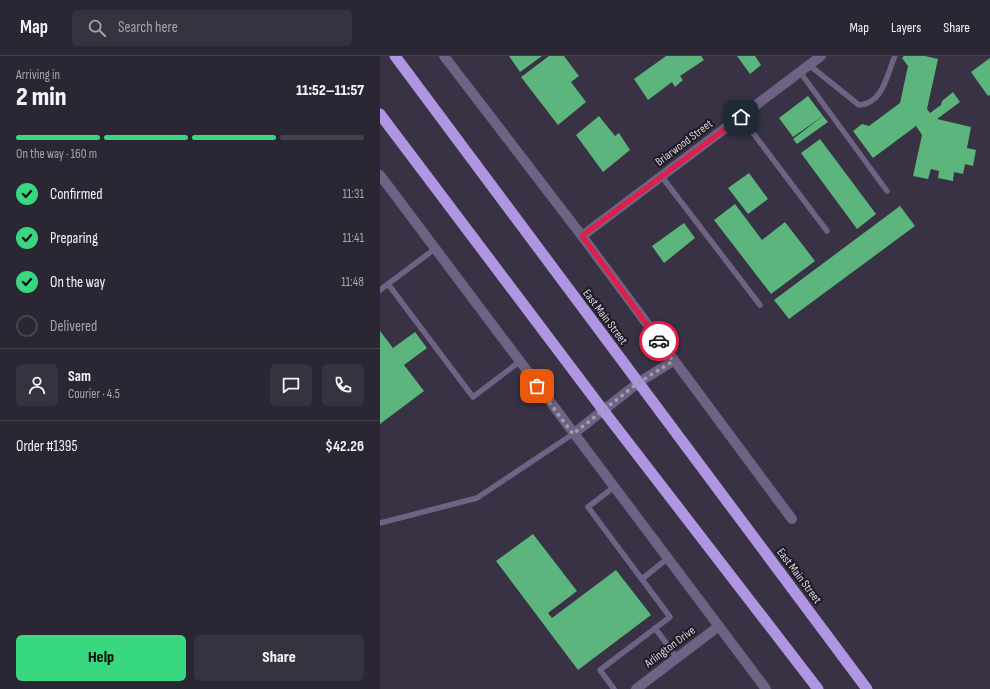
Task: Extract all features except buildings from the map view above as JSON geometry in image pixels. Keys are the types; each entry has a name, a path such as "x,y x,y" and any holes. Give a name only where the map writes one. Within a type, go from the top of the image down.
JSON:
{"highway":[{"name":"East Main Street","path":"395,56 867,689"},
{"path":"380,114 818,689"}],"street":[{"path":"444,56 582,236 673,361 792,519"},
{"name":"Briarwood Street","path":"582,236 821,56"},
{"path":"380,175 436,248 573,434 766,689"},
{"path":"573,434 638,383 673,361"},
{"name":"Arlington Drive","path":"636,689 719,626"}],"lane":[{"path":"809,65 859,105 867,104 878,97 895,56"},
{"path":"800,72 887,191"},
{"path":"741,117 827,231"},
{"path":"662,177 760,305"},
{"path":"380,290 436,248"},
{"path":"388,284 474,397 520,362"},
{"path":"380,523 477,498 573,434"},
{"path":"614,487 588,507 670,617 600,670 614,689"},
{"path":"642,579 668,558"},
{"path":"655,628 677,658"}],"way so far":[{"path":"537,386 573,434 638,383 673,361 659,341"}],"route":[{"path":"659,341 582,236 741,117"}]}
